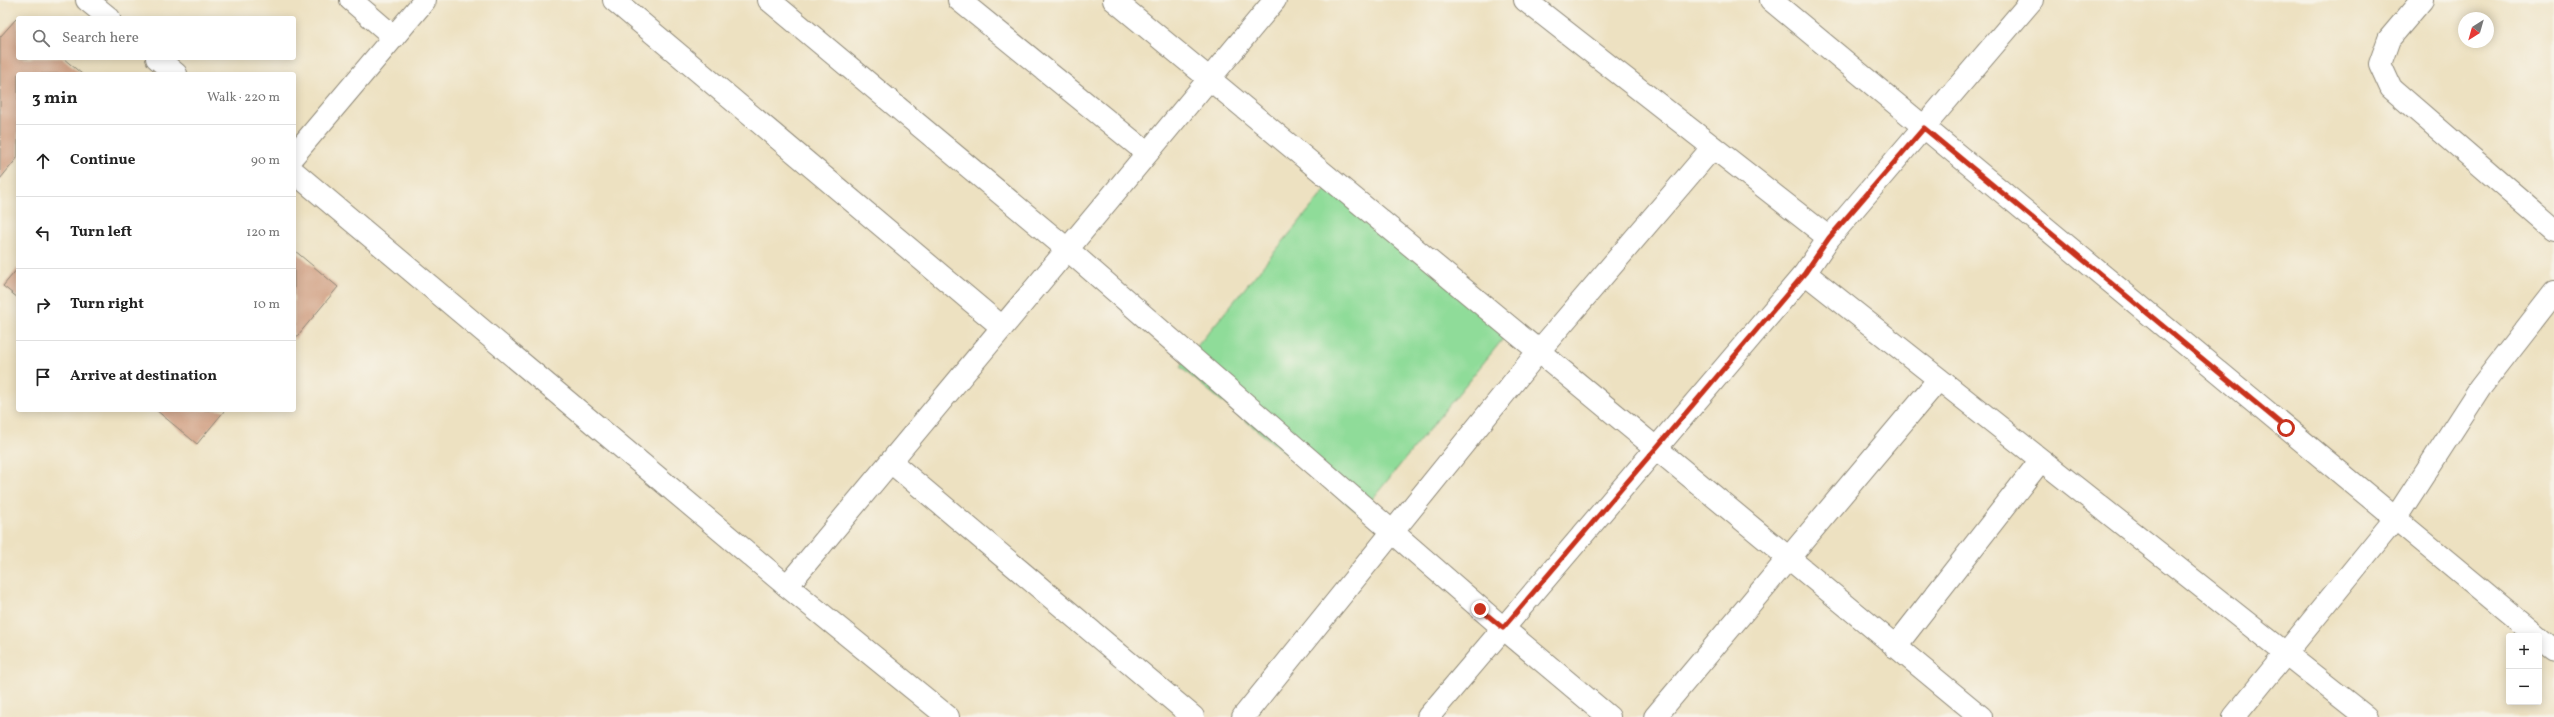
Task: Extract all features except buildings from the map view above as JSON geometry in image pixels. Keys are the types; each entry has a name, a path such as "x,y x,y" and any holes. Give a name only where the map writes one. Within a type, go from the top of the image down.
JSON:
{"street":[{"path":"87,0 107,16"},
{"path":"351,0 394,37"},
{"path":"296,154 425,0"},
{"path":"614,0 1002,327"},
{"path":"769,0 1067,249 1503,628 1609,717"},
{"path":"959,0 1147,154"},
{"path":"1114,0 1981,717"},
{"path":"787,586 1275,0"},
{"path":"1525,0 1829,238"},
{"path":"1771,0 2533,633"},
{"path":"1428,717 1654,448 1805,273 1829,238 2032,0"},
{"path":"2422,0 2389,39 2380,64 2391,88 2554,229"},
{"path":"159,60 174,72"},
{"path":"1243,717 1391,531 1538,352 1713,147"},
{"path":"296,174 787,586 948,717"},
{"path":"1805,273 2285,655 2366,717"},
{"path":"2234,717 2395,519 2480,388 2554,293"},
{"path":"1655,717 1939,379"},
{"path":"1895,646 2041,460"},
{"path":"890,462 1192,717"},
{"path":"2542,640 2554,650"}],"green space":[{"path":"1337,176 1516,323 1360,514 1180,367"}],"route":[{"path":"1480,609 1503,628 1654,448 1805,273 1829,238 1924,128 2286,428"}]}
